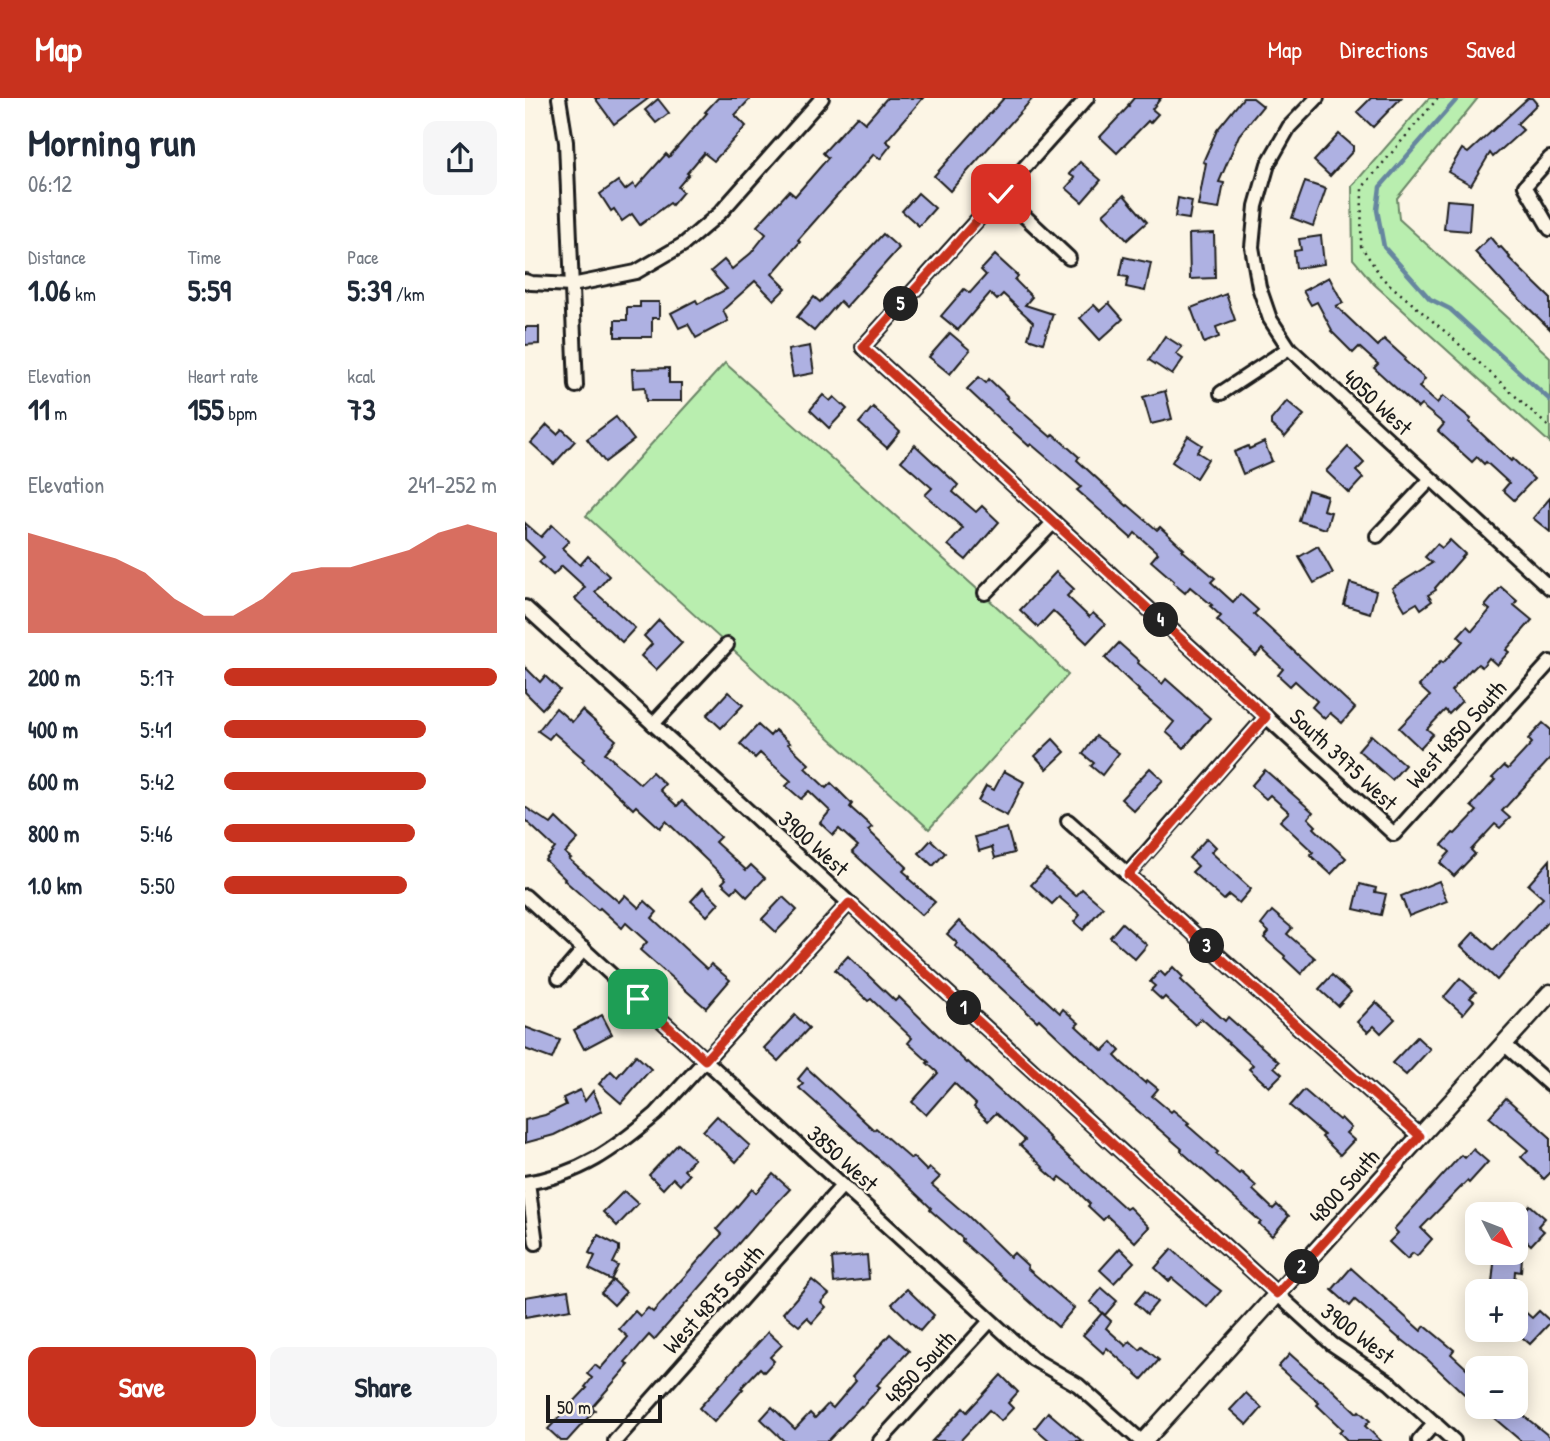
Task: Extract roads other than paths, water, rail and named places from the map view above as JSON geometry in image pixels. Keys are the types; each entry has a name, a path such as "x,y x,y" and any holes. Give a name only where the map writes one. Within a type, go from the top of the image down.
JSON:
{"street":[{"path":"559,98 566,142 576,386"},
{"path":"525,281 572,285 636,272 684,244 720,213 822,98"},
{"path":"1069,258 1001,194 1087,98"},
{"name":"4050 West","path":"1317,98 1289,127 1268,164 1256,205 1252,247 1259,287 1270,319 1289,348 1550,588"},
{"path":"1550,158 1525,186 1550,229"},
{"name":"South 3975 West","path":"1001,194 863,347 1394,834"},
{"path":"1221,393 1289,348"},
{"path":"1377,536 1431,479"},
{"path":"985,593 1054,522"},
{"name":"3900 West","path":"525,607 1332,1344 1390,1383 1454,1441"},
{"path":"653,724 727,645"},
{"name":"West 4850 South","path":"1394,834 1550,662"},
{"path":"1128,875 1266,717"},
{"path":"1067,821 1420,1136"},
{"name":"3850 West","path":"525,896 1033,1359 1078,1385 1143,1441"},
{"path":"536,1243 526,1183 565,1174 596,1159 626,1140 656,1114 849,903"},
{"path":"559,978 584,949"},
{"name":"4800 South","path":"1143,1441 1550,993"},
{"path":"1504,1044 1550,1085"},
{"name":"West 4875 South","path":"615,1441 842,1186"},
{"name":"4850 South","path":"880,1441 990,1321"},
{"path":"1419,1441 1435,1423"}],"waterway":[{"path":"1458,98 1380,187 1377,210 1384,247 1430,299 1450,309 1550,400"}]}
